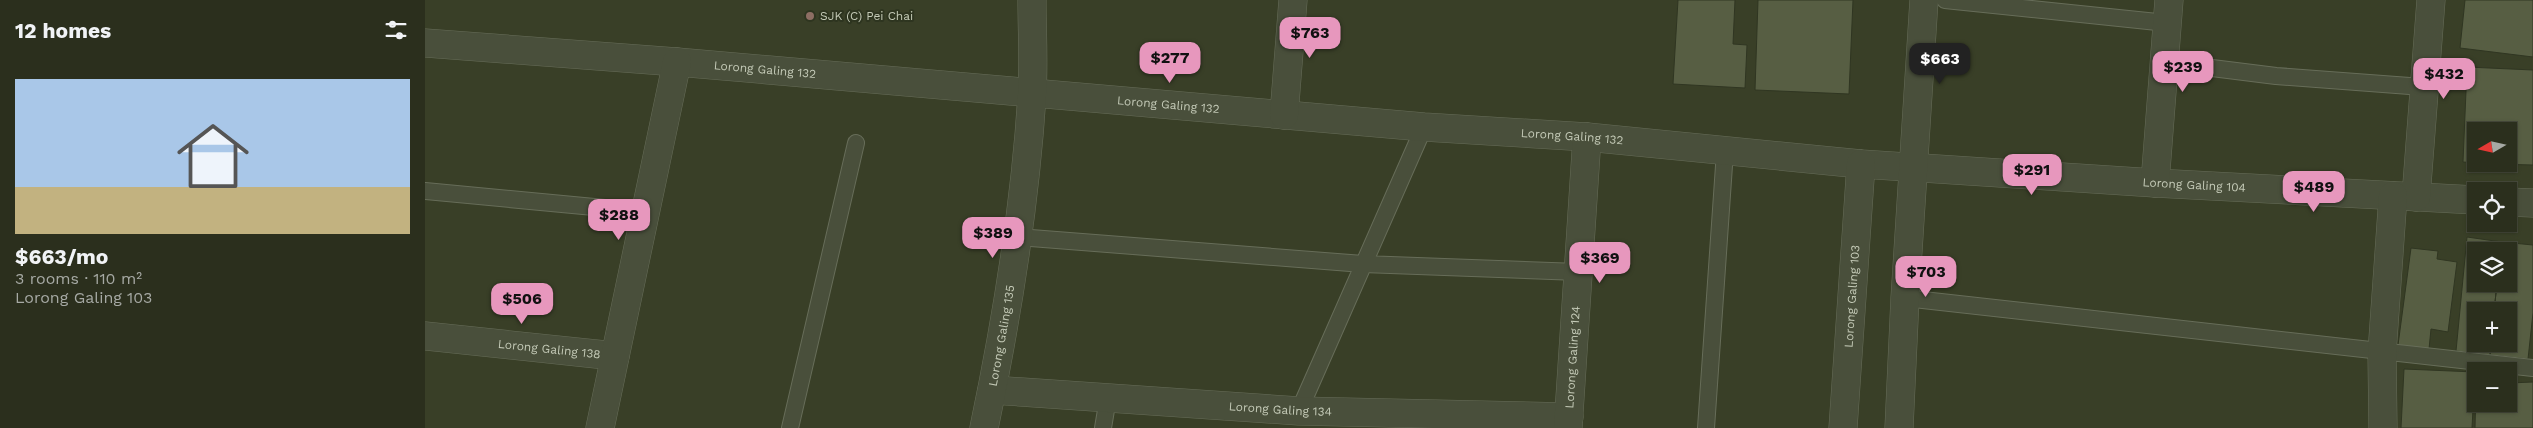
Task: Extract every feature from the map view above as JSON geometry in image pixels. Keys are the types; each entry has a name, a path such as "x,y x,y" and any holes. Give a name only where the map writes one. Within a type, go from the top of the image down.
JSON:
{"street":[{"name":"Lorong Galing 135","path":"984,428 1018,237 1032,94 1032,0"},
{"path":"1284,115 1293,0"},
{"path":"1899,428 1905,298 1924,0"},
{"path":"2383,428 2382,353 2404,196 2423,87 2431,0"},
{"path":"2155,183 2168,11"},
{"name":"Lorong Galing 132","path":"425,42 677,62 1425,128 1587,137 1861,164 1913,166"},
{"path":"600,428 647,212 677,62"},
{"name":"Lorong Galing 124","path":"1569,423 1587,137"},
{"name":"Lorong Galing 103","path":"1843,428 1861,164"},
{"name":"Lorong Galing 104","path":"1913,166 2155,183 2467,200"},
{"path":"2517,202 2533,203"},
{"name":"Lorong Galing 138","path":"425,336 615,356"},
{"name":"Lorong Galing 134","path":"992,390 1107,398 1295,419 1569,423"}],"lane":[{"path":"1945,0 2168,11"},
{"path":"2164,62 2276,76 2423,87"},
{"path":"1295,419 1425,128"},
{"path":"790,428 856,142"},
{"path":"1706,428 1725,151"},
{"path":"425,191 647,212"},
{"path":"1018,237 1363,264 1579,272"},
{"path":"1905,298 2382,353 2533,368"},
{"path":"1103,428 1107,398"}],"building":[{"path":"1678,0 1735,0 1733,44 1747,45 1745,88 1673,84"},
{"path":"1758,0 1853,0 1849,94 1755,90"},
{"path":"2465,0 2533,0 2533,57 2460,48"},
{"path":"2467,67 2533,70 2533,165 2517,165 2517,122 2467,122 2467,162 2463,162"},
{"path":"2467,237 2502,242 2467,242 2467,292 2496,292 2495,302 2467,302 2467,352 2490,352 2490,355 2456,351"},
{"path":"2517,243 2533,245 2533,313 2528,359 2490,355 2490,352 2517,352 2517,302 2495,302 2496,292 2517,292"},
{"path":"2411,248 2438,251 2437,259 2457,262 2448,332 2431,329 2429,349 2398,345"},
{"path":"2404,369 2467,372 2467,412 2473,412 2472,428 2401,428"},
{"path":"2533,382 2533,428 2475,428 2475,412 2517,412 2517,383"}],"place":[{"name":"SJK (C) Pei Chai","path":"810,16"}]}
